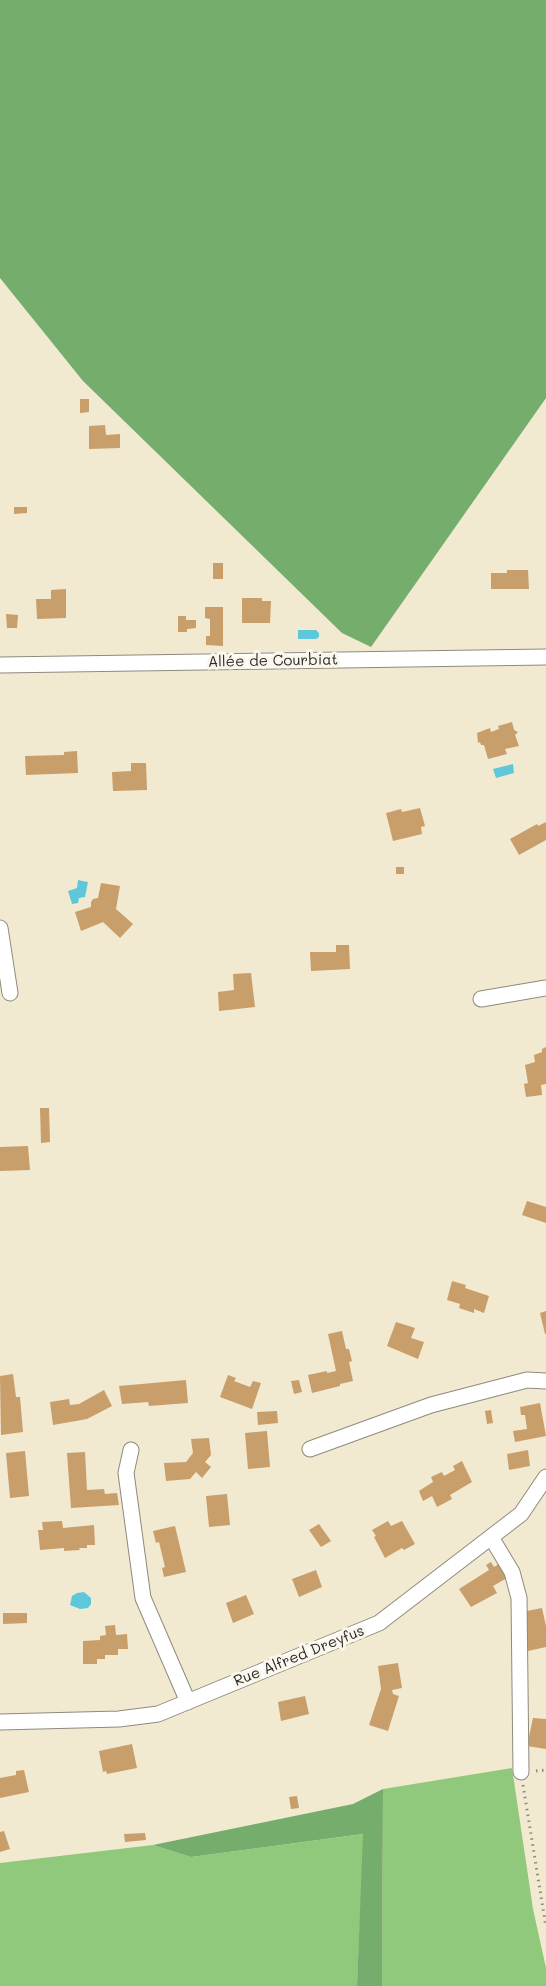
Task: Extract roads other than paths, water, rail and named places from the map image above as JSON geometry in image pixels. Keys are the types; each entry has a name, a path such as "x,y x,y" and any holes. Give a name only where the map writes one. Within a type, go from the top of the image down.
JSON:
{"street":[{"name":"Allée de Courbiat","path":"0,665 546,657"},
{"path":"0,928 10,993"},
{"path":"481,999 546,988"},
{"path":"310,1449 431,1405 527,1380 546,1381"},
{"path":"130,1450 126,1473 143,1598 188,1702"},
{"name":"Rue Alfred Dreyfus","path":"0,1722 129,1718 158,1714 379,1623 521,1514 546,1477"},
{"path":"491,1537 512,1572 519,1598 521,1772"}],"water":[{"path":"298,630 316,630 319,637 298,639"},
{"path":"513,764 514,773 496,778 493,769"},
{"path":"78,880 88,882 85,897 79,898 78,903 72,904 68,891 77,888"},
{"path":"84,1592 91,1598 88,1608 80,1609 70,1605 72,1596"}]}
